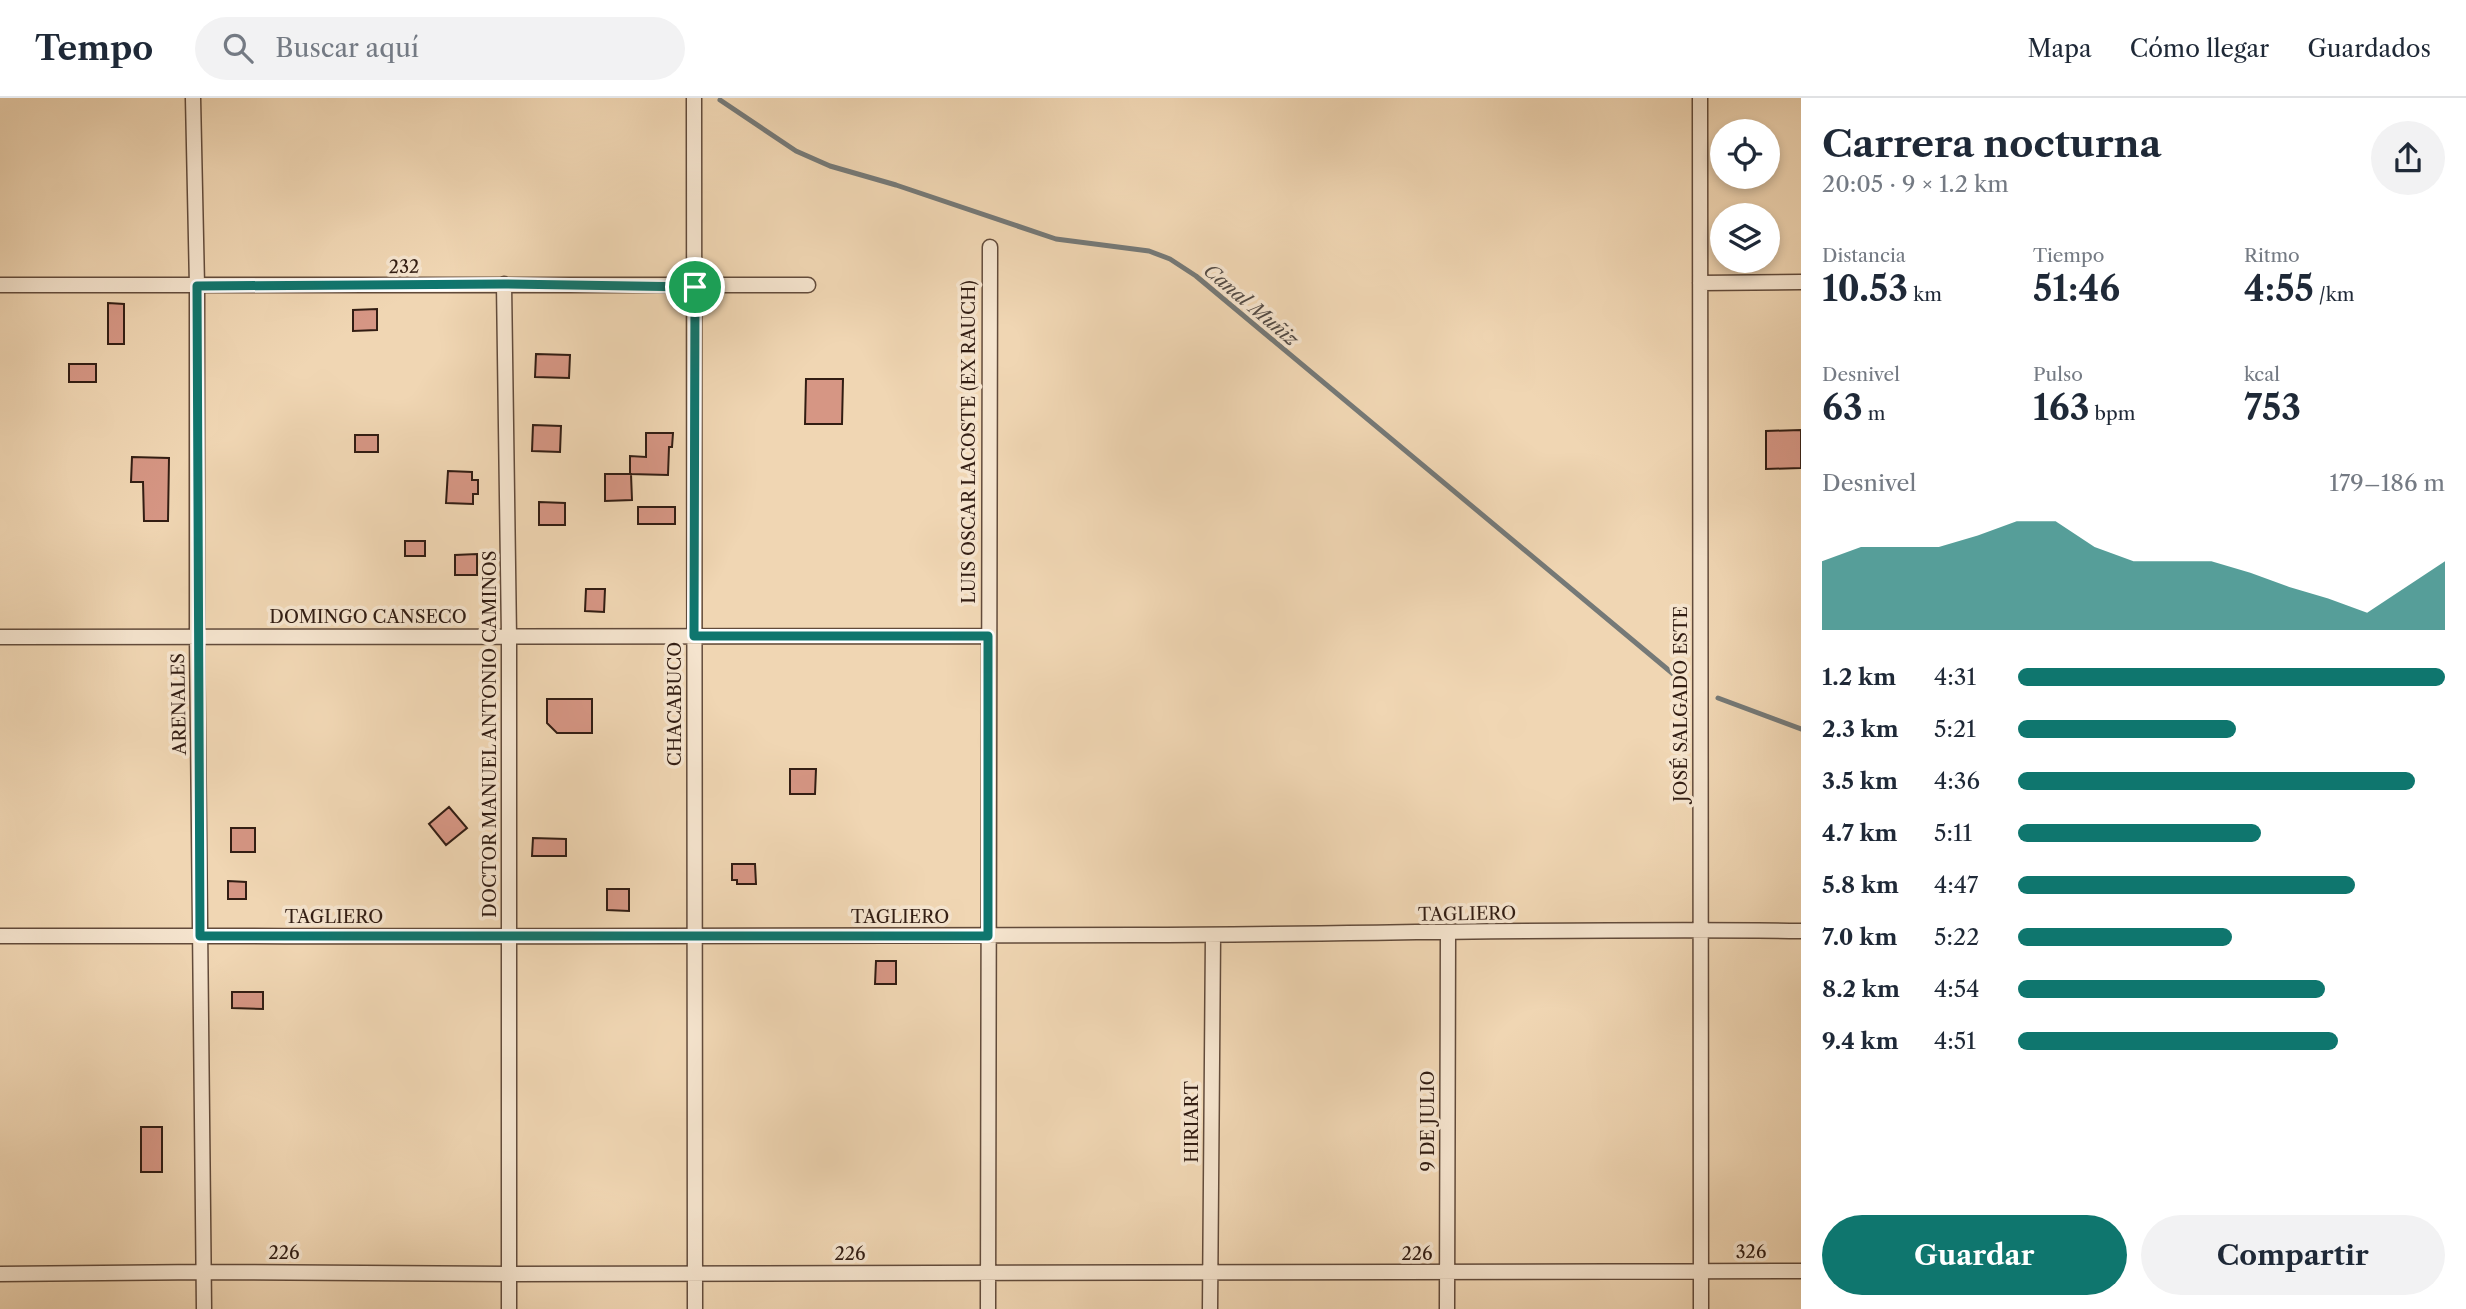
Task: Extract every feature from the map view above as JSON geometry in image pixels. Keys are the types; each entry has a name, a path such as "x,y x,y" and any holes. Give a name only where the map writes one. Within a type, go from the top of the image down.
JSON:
{"street":[{"name":"ARENALES","path":"193,98 197,286 197,636 204,1309"},
{"name":"CHACABUCO","path":"694,98 695,1309"},
{"name":"JOSÉ SALGADO ESTE","path":"1700,98 1701,1309"},
{"name":"LUIS OSCAR LACOSTE (EX RAUCH)","path":"988,1309 990,247"},
{"path":"1700,283 1801,282"},
{"name":"DOCTOR MANUEL ANTONIO CAMINOS","path":"504,284 509,637 509,1309"},
{"name":"232","path":"0,285 808,285"},
{"name":"DOMINGO CANSECO","path":"0,637 988,636"},
{"name":"TAGLIERO","path":"0,936 988,936 1801,931"},
{"name":"9 DE JULIO","path":"1447,1309 1448,934"},
{"name":"HIRIART","path":"1210,1309 1213,935"},
{"name":"326","path":"1701,1272 1801,1271"},
{"name":"226","path":"0,1274 1701,1272"}],"building":[{"path":"108,303 124,304 124,344 108,344"},
{"path":"377,309 377,330 353,331 353,310"},
{"path":"536,354 570,355 569,378 535,377"},
{"path":"69,364 96,364 96,382 69,382"},
{"path":"806,379 843,379 842,424 805,424"},
{"path":"533,425 561,426 560,452 532,451"},
{"path":"1801,430 1801,468 1766,469 1766,431"},
{"path":"646,433 673,433 672,447 669,447 668,475 630,474 630,456 646,457"},
{"path":"355,435 378,435 378,452 355,452"},
{"path":"132,457 169,458 168,521 144,521 143,482 131,482"},
{"path":"448,471 472,472 472,480 478,480 478,494 473,494 473,504 446,503"},
{"path":"605,474 631,474 632,500 605,501"},
{"path":"539,502 565,503 565,525 539,525"},
{"path":"638,507 675,507 675,524 638,524"},
{"path":"405,541 425,541 425,556 405,556"},
{"path":"477,554 477,575 455,575 455,555"},
{"path":"586,589 605,589 604,612 585,611"},
{"path":"547,699 592,699 592,733 557,733 547,723"},
{"path":"790,769 816,769 815,794 790,794"},
{"path":"449,807 467,828 446,845 429,824"},
{"path":"231,828 255,828 255,852 231,852"},
{"path":"533,838 566,839 566,856 532,856"},
{"path":"732,864 755,864 756,884 737,884 737,880 732,880"},
{"path":"228,881 246,882 246,899 228,899"},
{"path":"607,889 629,889 629,911 607,910"},
{"path":"876,961 896,961 896,984 875,984"},
{"path":"232,992 263,992 263,1009 232,1008"},
{"path":"141,1127 162,1127 162,1172 141,1172"}],"waterway":[{"name":"Canal Muñiz","path":"720,100 796,151 830,166 896,185 1056,239 1149,251 1170,259 1196,276 1684,683"},
{"name":"Canal Muñiz","path":"1718,698 1801,729"}],"route":[{"path":"504,284 695,287 694,636 988,636 988,936 200,936 197,286 504,284"}]}
